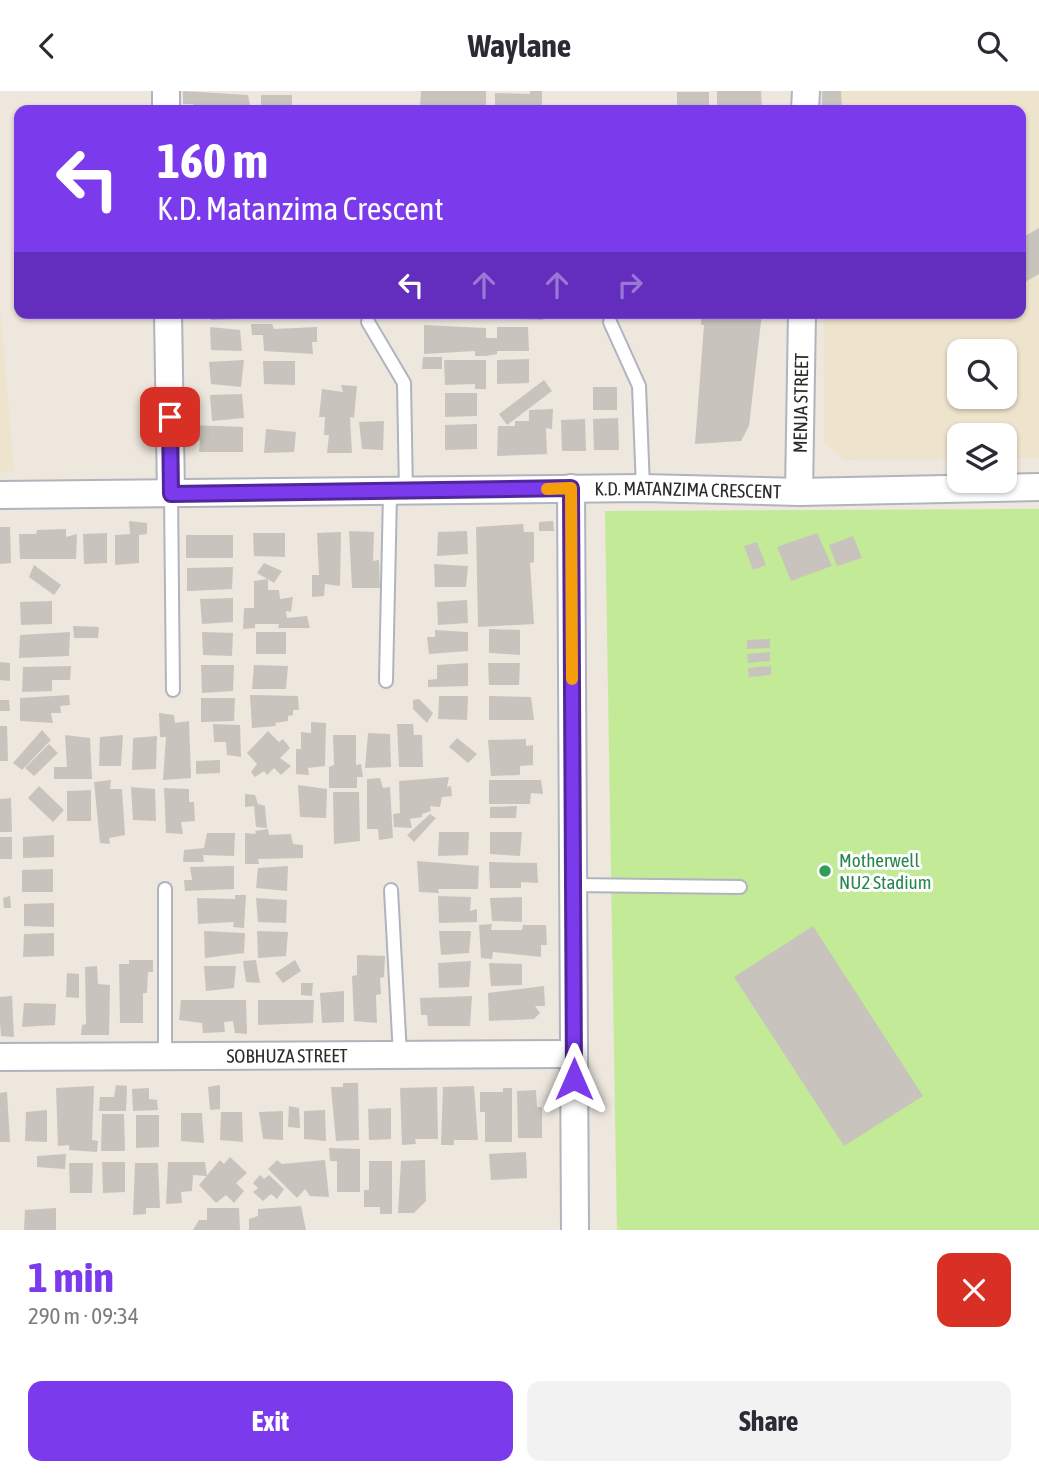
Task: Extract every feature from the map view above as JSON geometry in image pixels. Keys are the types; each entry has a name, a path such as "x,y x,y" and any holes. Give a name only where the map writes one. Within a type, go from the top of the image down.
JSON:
{"street":[{"path":"169,319 171,494"},
{"name":"MENJA STREET","path":"799,492 802,319"},
{"name":"K.D. MATANZIMA CRESCENT","path":"0,495 398,493 571,488 799,492 1039,487"},
{"path":"571,488 575,1230"},
{"name":"SOBHUZA STREET","path":"0,1056 573,1054"}],"lane":[{"path":"368,322 404,383 386,681"},
{"path":"610,322 639,386 643,488"},
{"path":"171,494 173,690"},
{"path":"572,885 740,887"},
{"path":"165,890 165,1056"},
{"path":"391,890 400,1055"}],"shaded area":[{"path":"822,91 1039,91 1039,458 1017,458 1017,423 947,423 947,459 844,460 824,442 824,319 1026,319 1026,105 822,105"},
{"path":"0,307 14,471 0,472"}],"green space":[{"name":"Motherwell NU2 Stadium","path":"1039,509 1039,1230 617,1230 605,511"}],"building":[{"path":"183,91 248,95 250,105 193,105 183,104"},
{"path":"421,91 486,91 486,105 420,105"},
{"path":"530,91 542,91 542,105 495,105 495,93 530,94"},
{"path":"717,91 761,91 762,105 717,105"},
{"path":"822,91 841,91 842,105 822,105"},
{"path":"677,92 709,92 709,105 677,105"},
{"path":"261,95 292,95 292,105 261,105"},
{"path":"1039,228 1039,274 1026,282 1026,236"},
{"path":"702,319 761,319 749,426 741,441 695,444 704,325 701,325"},
{"path":"251,324 272,324 274,329 317,327 317,342 312,342 313,354 264,351 263,335 252,335"},
{"path":"424,325 486,328 486,338 497,338 497,327 528,327 529,351 497,351 497,354 486,356 475,356 475,351 424,354"},
{"path":"210,327 240,330 242,351 211,350"},
{"path":"423,357 442,357 442,369 422,369"},
{"path":"529,359 529,383 497,384 497,360"},
{"path":"244,360 241,387 211,384 209,362"},
{"path":"444,360 486,360 486,389 475,389 475,384 445,385"},
{"path":"263,361 295,361 295,385 264,384"},
{"path":"544,380 552,391 507,425 499,414"},
{"path":"341,385 357,386 354,418 350,417 352,453 327,453 329,435 324,435 325,417 319,417 322,389 343,392"},
{"path":"593,387 617,387 617,410 593,410"},
{"path":"445,393 477,393 477,416 445,417"},
{"path":"242,394 244,418 212,421 210,395"},
{"path":"553,409 552,429 546,428 547,454 497,456 498,426 515,426 515,421 529,421 529,410"},
{"path":"618,418 619,450 594,450 593,419"},
{"path":"585,419 586,451 562,451 561,420"},
{"path":"384,421 383,450 362,449 359,422"},
{"path":"477,424 477,449 445,450 445,425"},
{"path":"190,425 243,427 243,452 199,452 200,441 190,439"},
{"path":"266,429 296,432 294,452 264,453"},
{"path":"129,521 147,523 147,534 139,535 139,563 115,565 115,535 130,534"},
{"path":"553,521 554,531 539,531 539,522"},
{"path":"523,524 524,532 534,532 534,562 530,563 534,624 478,627 476,527"},
{"path":"0,527 10,527 11,563 0,564"},
{"path":"66,529 66,537 77,534 76,559 20,559 19,534"},
{"path":"349,531 374,532 373,561 379,560 380,588 352,588"},
{"path":"467,531 468,554 437,556 438,532"},
{"path":"341,532 340,586 325,584 324,596 312,597 312,575 319,575 317,533"},
{"path":"107,533 107,563 84,564 83,534"},
{"path":"253,533 285,533 285,557 254,556"},
{"path":"817,533 832,566 791,581 777,547"},
{"path":"186,535 233,535 233,558 186,558"},
{"path":"853,536 862,558 837,566 829,545"},
{"path":"757,542 766,565 753,570 744,546"},
{"path":"264,563 282,571 274,583 257,573"},
{"path":"434,564 468,566 466,587 435,587"},
{"path":"34,565 61,585 54,595 29,577"},
{"path":"233,567 232,589 187,591 187,568"},
{"path":"268,579 268,590 279,590 280,599 293,597 291,612 286,611 287,618 307,616 310,628 278,628 279,624 255,624 255,628 243,629 244,608 254,608 254,581"},
{"path":"233,598 233,622 202,624 200,599"},
{"path":"467,600 468,623 438,625 437,602"},
{"path":"52,601 52,624 21,625 20,602"},
{"path":"73,626 99,627 98,638 74,638"},
{"path":"489,629 520,630 520,655 489,653"},
{"path":"435,630 468,632 468,651 429,654 427,637 435,637"},
{"path":"70,632 69,656 19,658 20,635"},
{"path":"202,632 233,633 232,656 203,655"},
{"path":"256,632 286,632 286,654 256,654"},
{"path":"770,639 770,648 747,649 747,640"},
{"path":"770,652 770,661 748,663 747,654"},
{"path":"0,662 10,663 10,681 0,680"},
{"path":"468,663 468,686 428,687 428,680 437,679 437,665"},
{"path":"488,663 520,663 519,685 489,685"},
{"path":"201,665 234,665 233,691 202,693"},
{"path":"254,665 288,666 286,689 252,689"},
{"path":"71,666 70,680 52,680 52,691 22,692 23,667"},
{"path":"771,666 771,675 749,677 748,668"},
{"path":"69,695 70,705 60,706 61,713 51,713 53,723 20,721 20,698"},
{"path":"250,695 298,696 299,710 293,710 288,721 275,723 276,726 252,728"},
{"path":"439,696 468,696 467,720 438,719"},
{"path":"489,696 531,697 534,720 489,720"},
{"path":"201,698 235,698 234,721 201,722"},
{"path":"419,699 433,713 427,723 413,709 413,700"},
{"path":"0,700 9,700 10,711 0,711"},
{"path":"159,713 174,715 175,723 189,721 191,778 163,780 166,737 160,737"},
{"path":"311,722 326,723 325,766 308,768 309,775 296,774 296,749 301,749 301,732 311,733"},
{"path":"213,724 240,725 241,757 227,755 226,742 214,742"},
{"path":"397,724 413,724 414,735 422,735 423,767 399,767"},
{"path":"0,726 7,726 8,761 0,761"},
{"path":"42,730 51,740 22,770 13,763"},
{"path":"268,731 279,742 283,739 290,748 280,758 291,766 281,775 274,768 267,775 264,771 255,777 251,772 257,764 247,753"},
{"path":"368,733 390,734 391,767 365,768"},
{"path":"65,735 90,738 92,779 54,779 54,767 67,767"},
{"path":"123,735 121,766 99,766 100,737"},
{"path":"333,735 356,735 356,765 361,764 363,777 357,777 357,788 329,788 329,767 334,765"},
{"path":"157,736 156,769 132,770 133,738"},
{"path":"457,738 477,754 468,763 449,747"},
{"path":"526,739 526,746 533,745 533,765 520,766 520,775 491,776 488,740"},
{"path":"49,744 58,753 34,776 25,768"},
{"path":"220,760 220,773 196,774 196,761"},
{"path":"449,777 447,787 451,786 452,796 442,797 440,807 430,806 431,811 422,814 422,817 410,819 412,828 394,827 393,814 400,813 399,781"},
{"path":"380,778 383,788 390,787 393,838 379,840 378,829 367,829 367,779"},
{"path":"111,780 110,789 122,789 125,835 109,838 110,844 100,843 94,782"},
{"path":"489,780 541,780 543,794 531,793 530,804 489,804"},
{"path":"298,785 327,789 326,818 300,817"},
{"path":"39,786 64,810 53,822 28,798"},
{"path":"131,787 155,789 156,821 133,820"},
{"path":"164,788 189,789 189,802 194,802 195,821 181,822 183,834 166,833"},
{"path":"91,790 91,821 67,821 67,791"},
{"path":"333,792 359,792 360,841 334,844"},
{"path":"245,794 255,795 258,804 265,806 267,828 256,827 254,806 245,807"},
{"path":"11,798 12,832 0,832 0,799"},
{"path":"517,806 516,818 490,818 490,807"},
{"path":"430,814 436,818 414,842 407,835"},
{"path":"268,829 269,835 291,834 293,844 303,845 303,858 258,859 259,864 245,864 245,833 256,834 255,831"},
{"path":"439,832 469,832 468,855 438,856"},
{"path":"490,832 522,832 520,856 490,854"},
{"path":"207,833 235,833 234,856 203,855 204,862 183,862 184,850 204,848"},
{"path":"54,835 54,857 23,858 23,837"},
{"path":"0,837 12,837 12,859 0,859"},
{"path":"417,861 479,866 478,889 419,892"},
{"path":"489,862 537,863 538,883 521,882 521,888 490,888"},
{"path":"234,866 234,889 185,891 184,880 192,880 190,867"},
{"path":"288,866 287,891 256,888 258,868"},
{"path":"53,869 53,892 22,892 22,870"},
{"path":"235,895 246,895 244,928 233,927 234,922 198,924 197,898 235,899"},
{"path":"10,896 11,908 4,908 3,898"},
{"path":"438,896 471,897 470,911 477,909 477,922 439,923"},
{"path":"522,897 522,922 492,921 490,898"},
{"path":"256,898 287,900 286,923 258,922"},
{"path":"54,903 54,927 24,926 24,904"},
{"path":"492,924 491,930 522,930 523,925 546,925 547,945 541,945 541,957 493,952 492,959 481,958 479,925"},
{"path":"813,926 923,1096 844,1146 734,977"},
{"path":"204,931 245,933 244,953 205,958"},
{"path":"257,931 288,932 286,956 258,958"},
{"path":"439,931 471,931 469,953 441,955"},
{"path":"54,933 54,956 23,957 24,934"},
{"path":"357,955 385,956 384,977 380,978 381,994 376,995 377,1023 354,1021 352,976 357,975"},
{"path":"129,960 153,960 153,972 148,972 147,993 143,993 143,1023 120,1023 119,964 129,964"},
{"path":"256,960 260,983 246,982 243,961"},
{"path":"295,960 301,971 283,983 275,973"},
{"path":"471,961 469,987 439,988 438,963"},
{"path":"489,963 522,964 522,985 491,986"},
{"path":"97,966 98,984 110,985 109,1035 81,1035 82,1025 86,1024 85,967"},
{"path":"204,966 236,966 234,988 206,991"},
{"path":"67,973 79,974 79,998 66,997"},
{"path":"301,983 313,983 312,996 301,995"},
{"path":"544,986 545,1006 535,1006 540,1013 534,1019 489,1021 488,993"},
{"path":"344,991 344,1022 322,1023 320,993"},
{"path":"12,996 14,1037 1,1036 0,997"},
{"path":"472,996 470,1026 428,1026 427,1015 421,1015 420,998"},
{"path":"181,1000 246,1000 247,1034 235,1033 233,1021 224,1022 225,1032 203,1033 202,1023 179,1020"},
{"path":"258,1000 314,1000 313,1023 258,1025"},
{"path":"24,1003 56,1004 55,1025 22,1027"},
{"path":"343,1083 358,1083 359,1140 336,1141 331,1087 343,1087"},
{"path":"116,1085 127,1086 126,1111 99,1111 100,1097 114,1097"},
{"path":"220,1085 220,1109 210,1110 208,1087"},
{"path":"94,1086 92,1140 98,1141 97,1152 69,1150 69,1145 58,1146 56,1088"},
{"path":"474,1086 478,1140 454,1140 454,1145 441,1145 443,1087"},
{"path":"437,1087 438,1139 415,1139 416,1144 402,1145 400,1088"},
{"path":"149,1088 149,1099 157,1100 158,1110 133,1111 132,1089"},
{"path":"503,1088 512,1088 512,1142 485,1142 485,1112 480,1112 480,1092 503,1092"},
{"path":"536,1090 537,1107 542,1107 542,1138 518,1138 517,1091"},
{"path":"7,1092 10,1142 0,1142 0,1093"},
{"path":"289,1106 299,1108 300,1128 288,1127"},
{"path":"391,1108 391,1139 369,1140 368,1109"},
{"path":"47,1110 47,1142 25,1141 26,1112"},
{"path":"325,1110 326,1141 304,1139 304,1111"},
{"path":"283,1111 283,1140 263,1139 259,1112"},
{"path":"221,1112 242,1112 243,1142 220,1140"},
{"path":"181,1113 202,1113 204,1143 181,1141"},
{"path":"102,1114 124,1114 125,1151 101,1151"},
{"path":"136,1115 159,1115 159,1147 136,1148"},
{"path":"329,1148 360,1149 360,1192 337,1192 337,1161 330,1161"},
{"path":"526,1152 527,1178 491,1180 489,1154"},
{"path":"66,1154 65,1169 37,1167 37,1156"},
{"path":"230,1157 247,1173 236,1183 244,1191 234,1203 226,1195 216,1203 199,1185 220,1160 224,1164"},
{"path":"277,1160 282,1164 325,1160 329,1197 310,1196 305,1189 297,1198 268,1169"},
{"path":"425,1160 426,1201 414,1213 398,1213 401,1161"},
{"path":"369,1161 392,1161 392,1214 380,1214 380,1207 364,1207 364,1190 369,1190"},
{"path":"102,1162 125,1162 125,1192 103,1193"},
{"path":"168,1162 205,1162 207,1176 193,1175 192,1191 181,1192 182,1203 166,1204"},
{"path":"69,1163 93,1163 92,1193 70,1193"},
{"path":"135,1163 158,1163 160,1208 146,1208 146,1214 133,1215"},
{"path":"260,1175 264,1179 269,1175 284,1189 277,1199 271,1194 263,1201 253,1192 258,1188 253,1183"},
{"path":"301,1206 306,1230 249,1230 249,1219 258,1216 258,1209"},
{"path":"56,1208 56,1230 24,1230 25,1210"},
{"path":"207,1208 239,1208 240,1230 193,1230 199,1220 207,1220"}],"slow traffic":[{"path":"547,489 571,488 572,679"}],"place":[{"name":"Motherwell NU2 Stadium","path":"825,871"}],"route":[{"path":"170,417 171,494 571,488 574,1079"}]}
